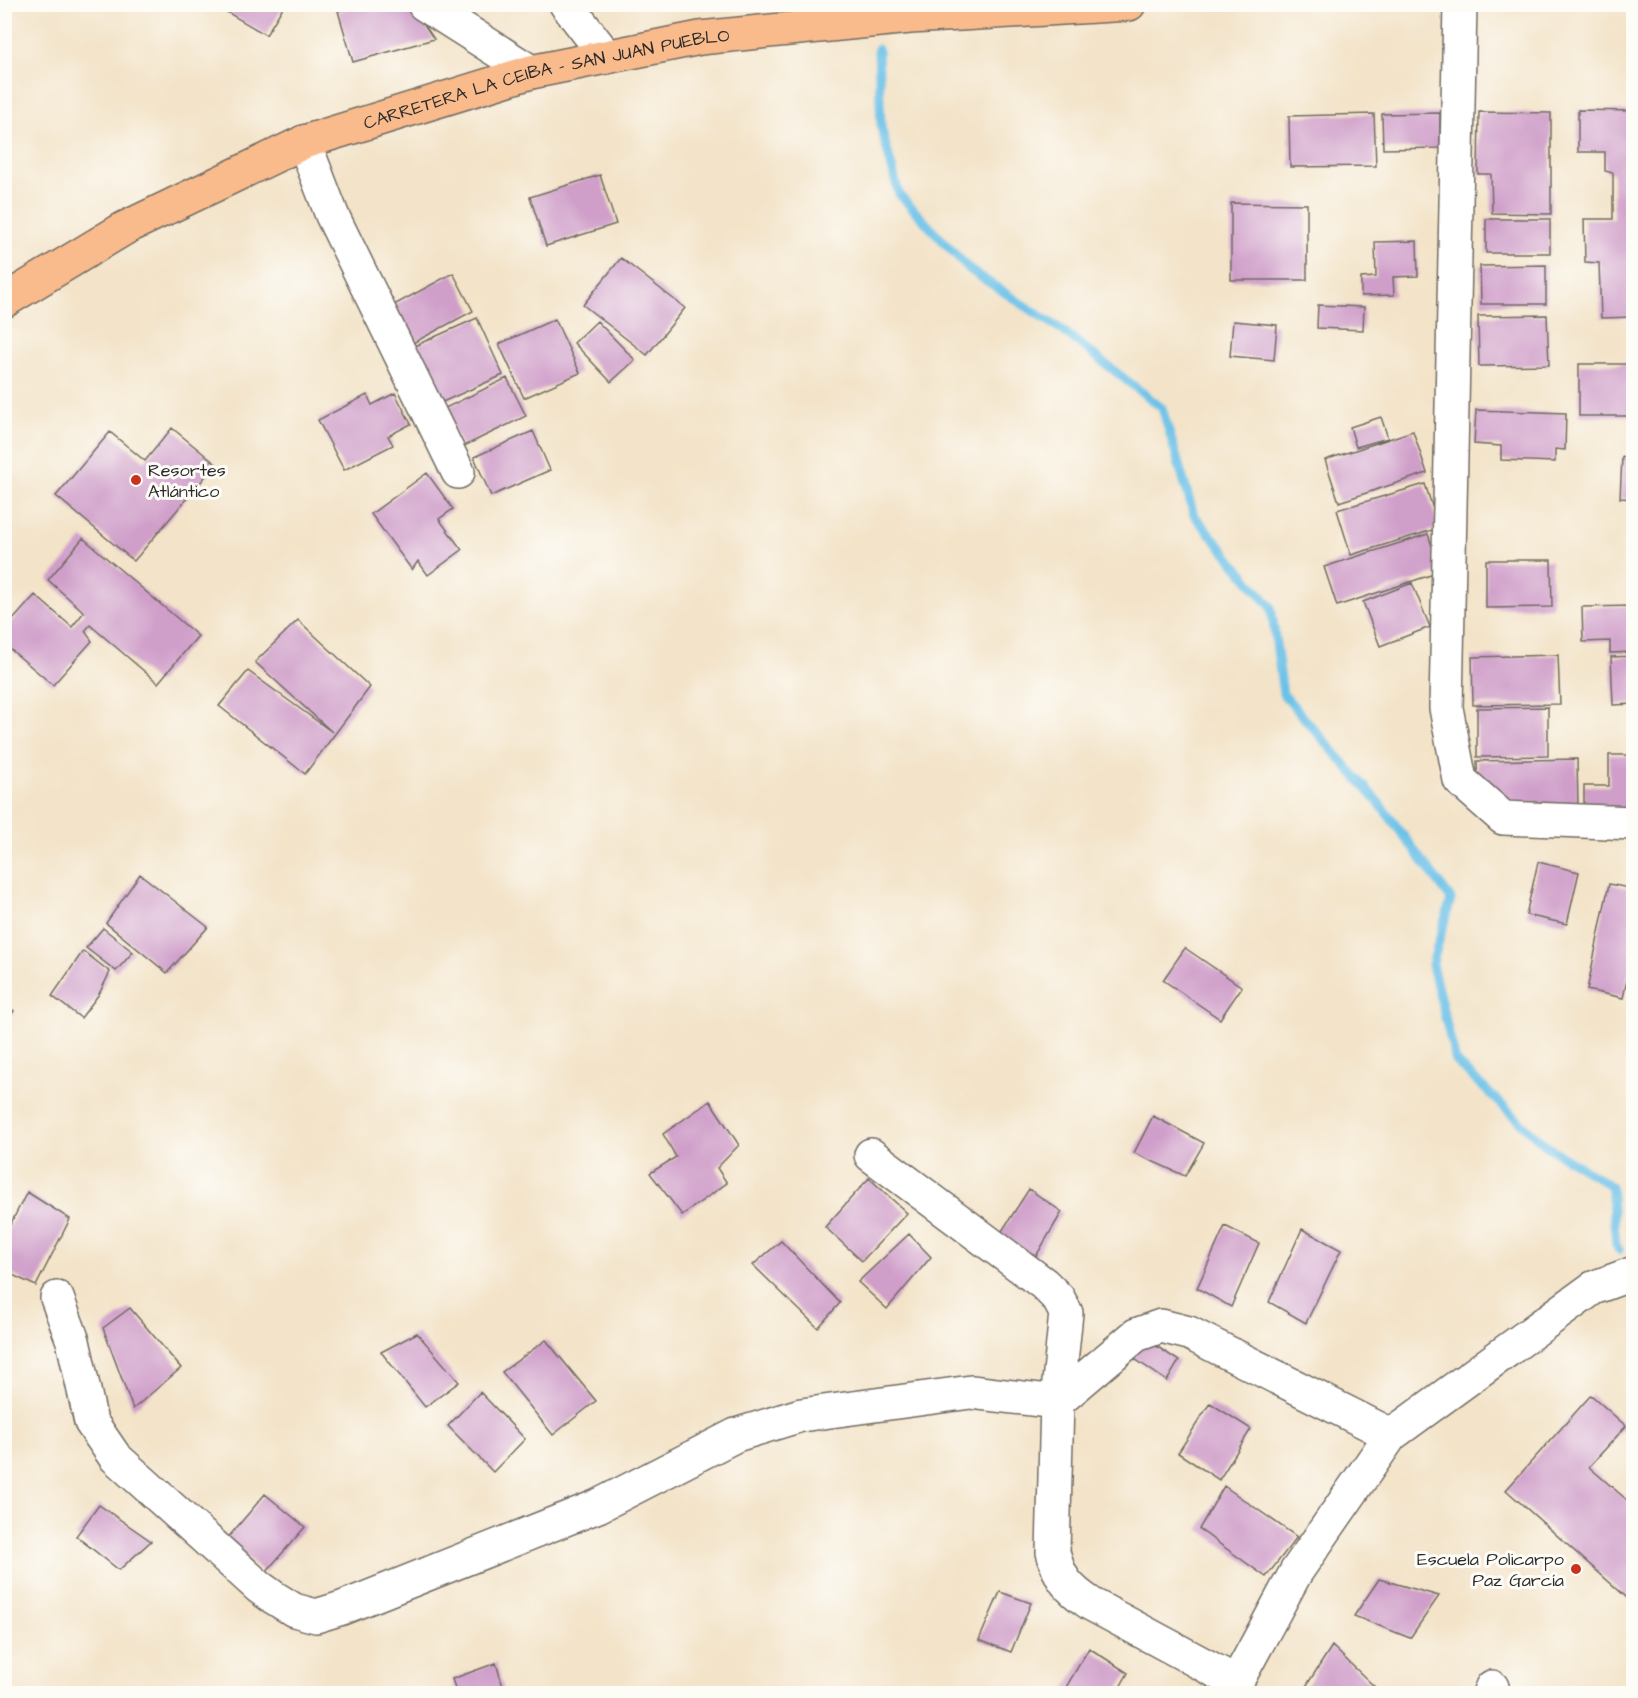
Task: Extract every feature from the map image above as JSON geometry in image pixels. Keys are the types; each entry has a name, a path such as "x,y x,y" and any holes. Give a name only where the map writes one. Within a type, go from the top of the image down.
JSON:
{"main road":[{"name":"CARRETERA LA CEIBA - SAN JUAN PUEBLO","path":"4,301 125,228 304,142 531,72 699,38 875,20 1129,4"}],"street":[{"path":"424,4 531,72"},
{"path":"566,4 607,57"},
{"path":"1460,4 1446,708 1460,780 1503,818 1634,823"},
{"path":"304,142 332,215 458,472"},
{"path":"871,1155 1044,1284 1058,1298 1066,1314 1057,1402 1053,1552 1058,1571 1072,1591 1091,1604 1233,1688 1296,1572 1391,1435 1593,1288 1634,1273"},
{"path":"57,1298 73,1341 91,1422 116,1457 259,1587 294,1610 316,1616 353,1604 598,1506 736,1435 801,1415 971,1392 1057,1402 1136,1335 1161,1326 1189,1333 1391,1435"}],"building":[{"path":"213,4 285,4 266,35"},
{"path":"362,4 401,4 417,14 434,39 353,62 338,11"},
{"path":"1578,110 1634,111 1634,317 1601,318 1599,263 1585,262 1584,219 1613,219 1613,173 1605,171 1605,152 1578,152"},
{"path":"1479,112 1551,113 1551,214 1492,213 1491,174 1478,174"},
{"path":"1440,113 1440,148 1383,149 1382,114"},
{"path":"1374,114 1376,166 1290,167 1289,116"},
{"path":"600,175 616,224 546,246 530,197"},
{"path":"1231,203 1307,204 1307,280 1231,280"},
{"path":"1486,219 1550,219 1550,253 1486,253"},
{"path":"1417,241 1418,276 1393,277 1394,295 1361,296 1361,278 1376,277 1375,242"},
{"path":"621,258 685,308 647,355 583,305"},
{"path":"1546,265 1546,304 1481,304 1480,266"},
{"path":"453,273 473,311 413,343 392,306"},
{"path":"1318,305 1364,307 1363,330 1317,328"},
{"path":"1547,315 1549,365 1479,366 1478,316"},
{"path":"477,318 503,375 438,404 412,347"},
{"path":"555,319 580,373 524,398 499,344"},
{"path":"597,321 635,360 611,382 574,343"},
{"path":"1233,321 1277,325 1274,360 1230,356"},
{"path":"1579,364 1634,364 1634,416 1579,416"},
{"path":"507,378 526,416 462,447 443,409"},
{"path":"395,393 411,424 388,436 393,445 344,470 318,420 367,395 372,405"},
{"path":"1476,410 1566,413 1565,450 1555,449 1555,462 1501,460 1501,446 1474,444"},
{"path":"1381,417 1388,438 1356,447 1350,427"},
{"name":"Resortes Atlántico","path":"172,428 216,464 134,561 56,496 110,432 145,461"},
{"path":"533,431 550,470 491,496 474,457"},
{"path":"1413,431 1427,473 1339,502 1325,460"},
{"path":"1622,457 1634,458 1634,499 1620,498"},
{"path":"427,473 453,509 439,519 462,550 428,575 418,561 412,570 371,514"},
{"path":"1425,484 1439,528 1351,555 1337,510"},
{"path":"1428,534 1440,572 1337,606 1324,567"},
{"path":"83,538 198,636 158,683 90,625 85,631 92,641 53,685 4,644 4,630 35,595 72,627 84,612 48,580"},
{"path":"1486,560 1551,560 1552,607 1486,608"},
{"path":"1412,583 1430,627 1380,646 1363,602"},
{"path":"1634,606 1634,652 1610,653 1610,641 1583,642 1582,607"},
{"path":"298,620 370,687 305,774 219,706 248,671 332,732 255,662"},
{"path":"1558,655 1560,704 1473,705 1472,657"},
{"path":"1634,656 1634,704 1613,705 1611,657"},
{"path":"1548,707 1548,756 1477,757 1477,708"},
{"path":"1609,755 1634,755 1634,810 1584,818 1584,786 1609,786"},
{"path":"1577,759 1578,809 1478,812 1477,761"},
{"path":"1538,862 1579,872 1567,924 1526,915"},
{"path":"140,874 208,927 167,973 106,923"},
{"path":"1609,884 1634,889 1634,950 1623,998 1587,990"},
{"path":"103,928 133,952 116,971 86,948"},
{"path":"1185,948 1242,987 1220,1019 1163,980"},
{"path":"83,951 110,972 99,994 81,1018 52,996"},
{"path":"4,1004 14,1011 4,1024"},
{"path":"710,1101 739,1145 717,1168 727,1183 682,1215 650,1173 676,1157 663,1134"},
{"path":"1153,1116 1204,1143 1185,1176 1134,1153"},
{"path":"869,1178 907,1213 862,1261 825,1227"},
{"path":"1029,1189 1062,1212 1032,1263 995,1242"},
{"path":"27,1192 70,1219 36,1286 4,1271 4,1237"},
{"path":"1225,1226 1259,1243 1231,1307 1197,1288"},
{"path":"1302,1229 1341,1250 1306,1323 1269,1302"},
{"path":"909,1234 931,1257 887,1309 858,1282"},
{"path":"781,1241 840,1303 818,1328 753,1265"},
{"path":"130,1308 181,1368 133,1409 103,1328"},
{"path":"417,1333 459,1382 425,1407 381,1352"},
{"path":"1144,1338 1179,1361 1167,1381 1132,1357"},
{"path":"546,1340 596,1401 553,1435 502,1372"},
{"path":"480,1392 525,1439 493,1472 448,1426"},
{"path":"1591,1395 1626,1426 1589,1467 1634,1506 1634,1604 1506,1490"},
{"path":"1210,1403 1251,1429 1219,1480 1178,1453"},
{"path":"1224,1486 1297,1537 1266,1577 1199,1529"},
{"path":"265,1494 305,1527 265,1573 226,1540"},
{"path":"99,1505 151,1541 119,1570 76,1536"},
{"path":"1379,1579 1439,1596 1410,1638 1354,1616"},
{"path":"1000,1592 1031,1603 1011,1652 979,1640"},
{"path":"1332,1646 1377,1689 1373,1694 1301,1694"},
{"path":"1089,1648 1128,1673 1116,1694 1062,1694"},
{"path":"496,1663 505,1694 457,1694 452,1679"}],"waterway":[{"path":"878,49 881,127 899,194 970,270 1062,330 1162,408 1194,515 1271,607 1283,694 1379,803 1451,899 1432,965 1456,1062 1545,1145 1611,1186 1616,1245 1619,1250"}],"place":[{"name":"Resortes Atlántico","path":"136,480"},
{"name":"Escuela Policarpo Paz García","path":"1576,1569"}]}
